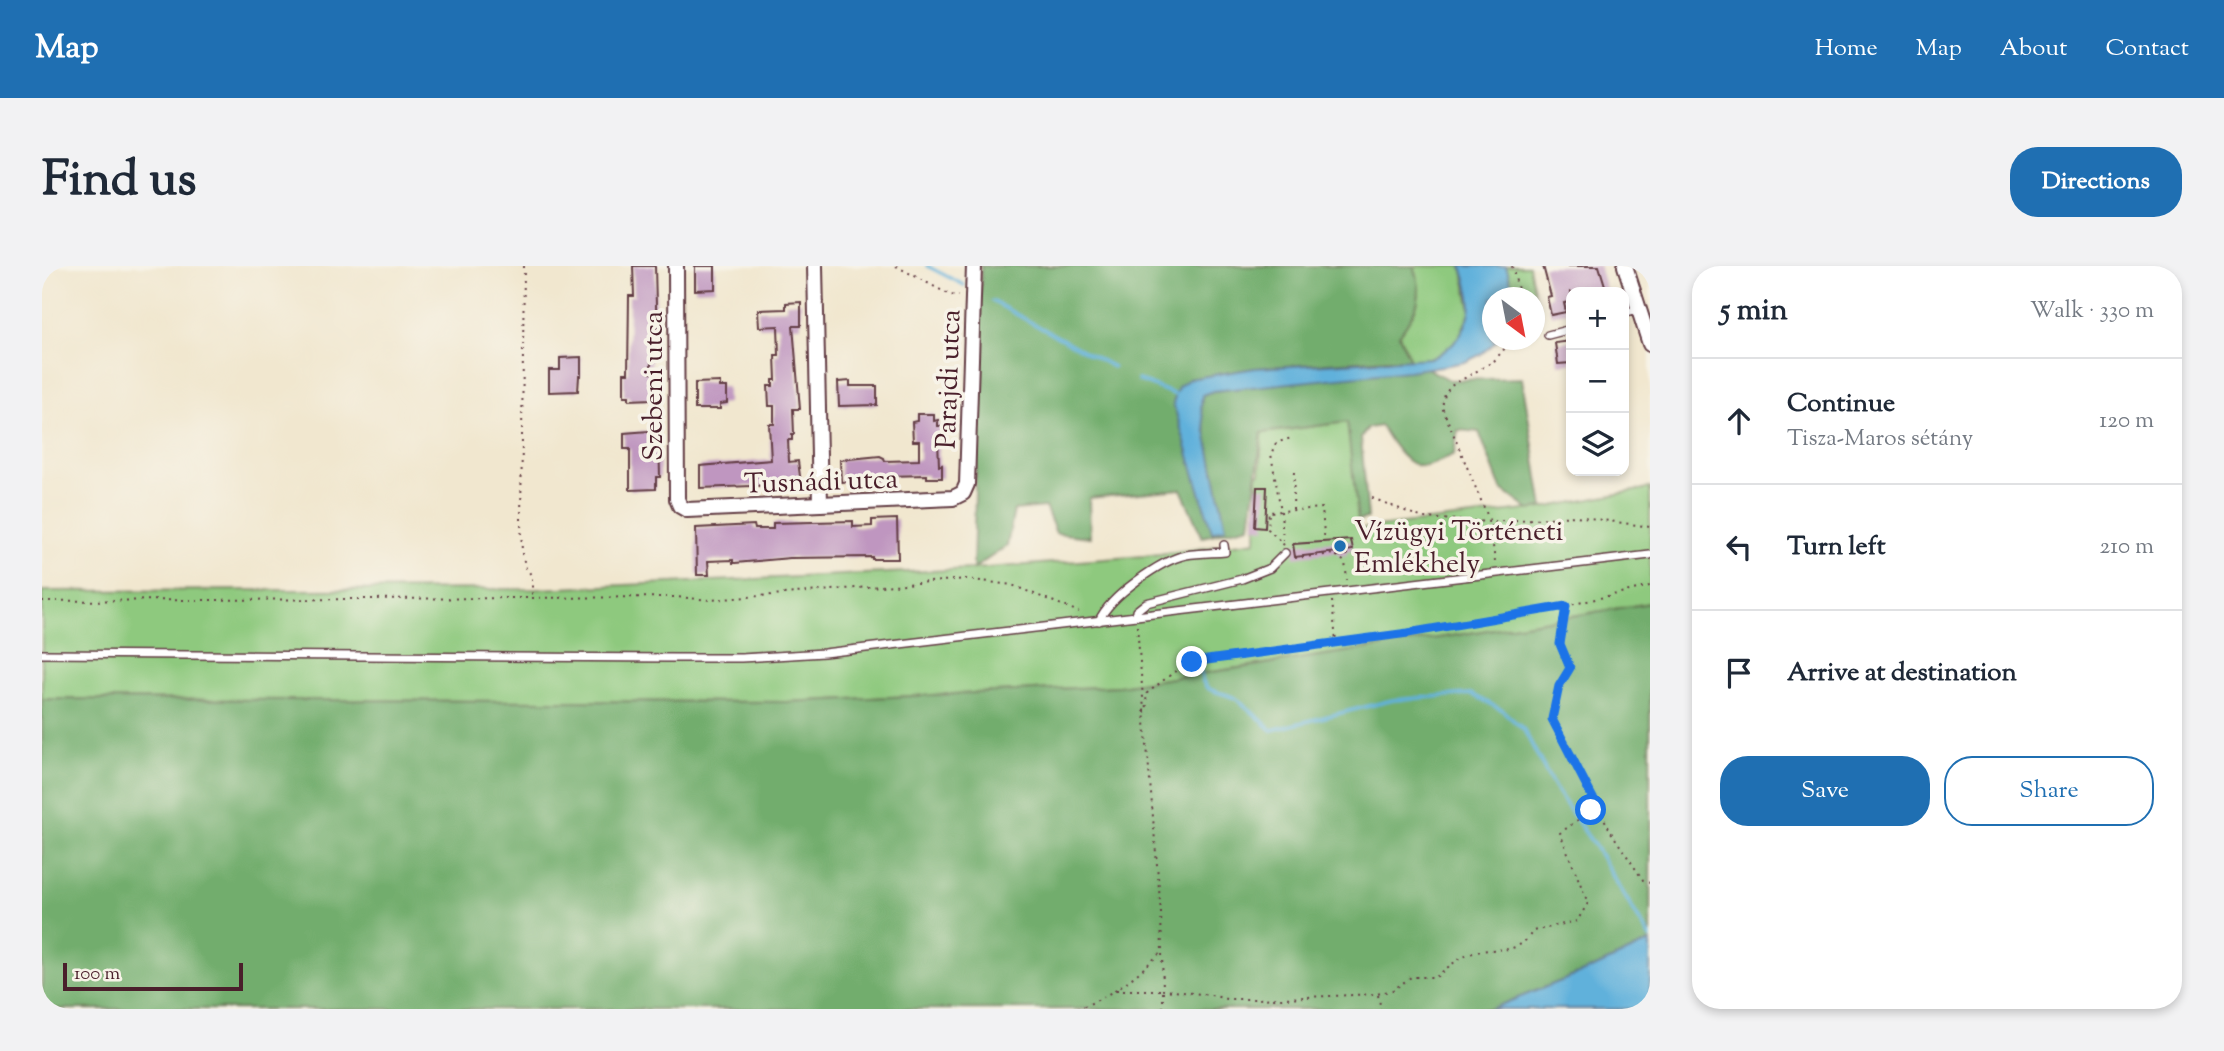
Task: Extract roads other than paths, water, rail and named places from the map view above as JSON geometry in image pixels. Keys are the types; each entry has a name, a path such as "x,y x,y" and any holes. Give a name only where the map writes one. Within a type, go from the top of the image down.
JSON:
{"street":[{"name":"Szebeni utca","path":"676,266 677,499 680,506"},
{"path":"815,266 820,504"},
{"name":"Parajdi utca","path":"963,493 967,484 974,266"},
{"path":"1625,266 1631,311 1650,344"},
{"name":"Tusnádi utca","path":"680,506 687,510 953,498 963,493"}],"lane":[{"path":"1548,335 1566,330"},
{"path":"1099,621 1110,602 1149,574 1185,555 1225,552 1224,545"},
{"path":"1136,617 1136,611 1146,603 1242,579 1270,568 1284,554"},
{"path":"42,654 741,658 824,653 1650,555"}],"water":[{"path":"1462,266 1506,266 1513,287 1482,287 1482,350 1486,350 1465,362 1408,371 1213,391 1202,395 1201,408 1226,528 1212,532 1173,403 1178,387 1189,379 1255,368 1432,358 1457,339 1465,326 1470,311"},
{"path":"1650,942 1650,1009 1490,1009 1594,968"}],"waterway":[{"path":"927,266 964,285"},
{"path":"992,301 1113,367"},
{"path":"1138,380 1176,395"},
{"path":"1200,668 1204,684 1208,688 1238,700 1272,730 1393,700 1471,694 1502,710 1524,730 1554,787 1596,848 1650,938"}],"place":[{"name":"Vízügyi Történeti Emlékhely","path":"1340,546"}]}
